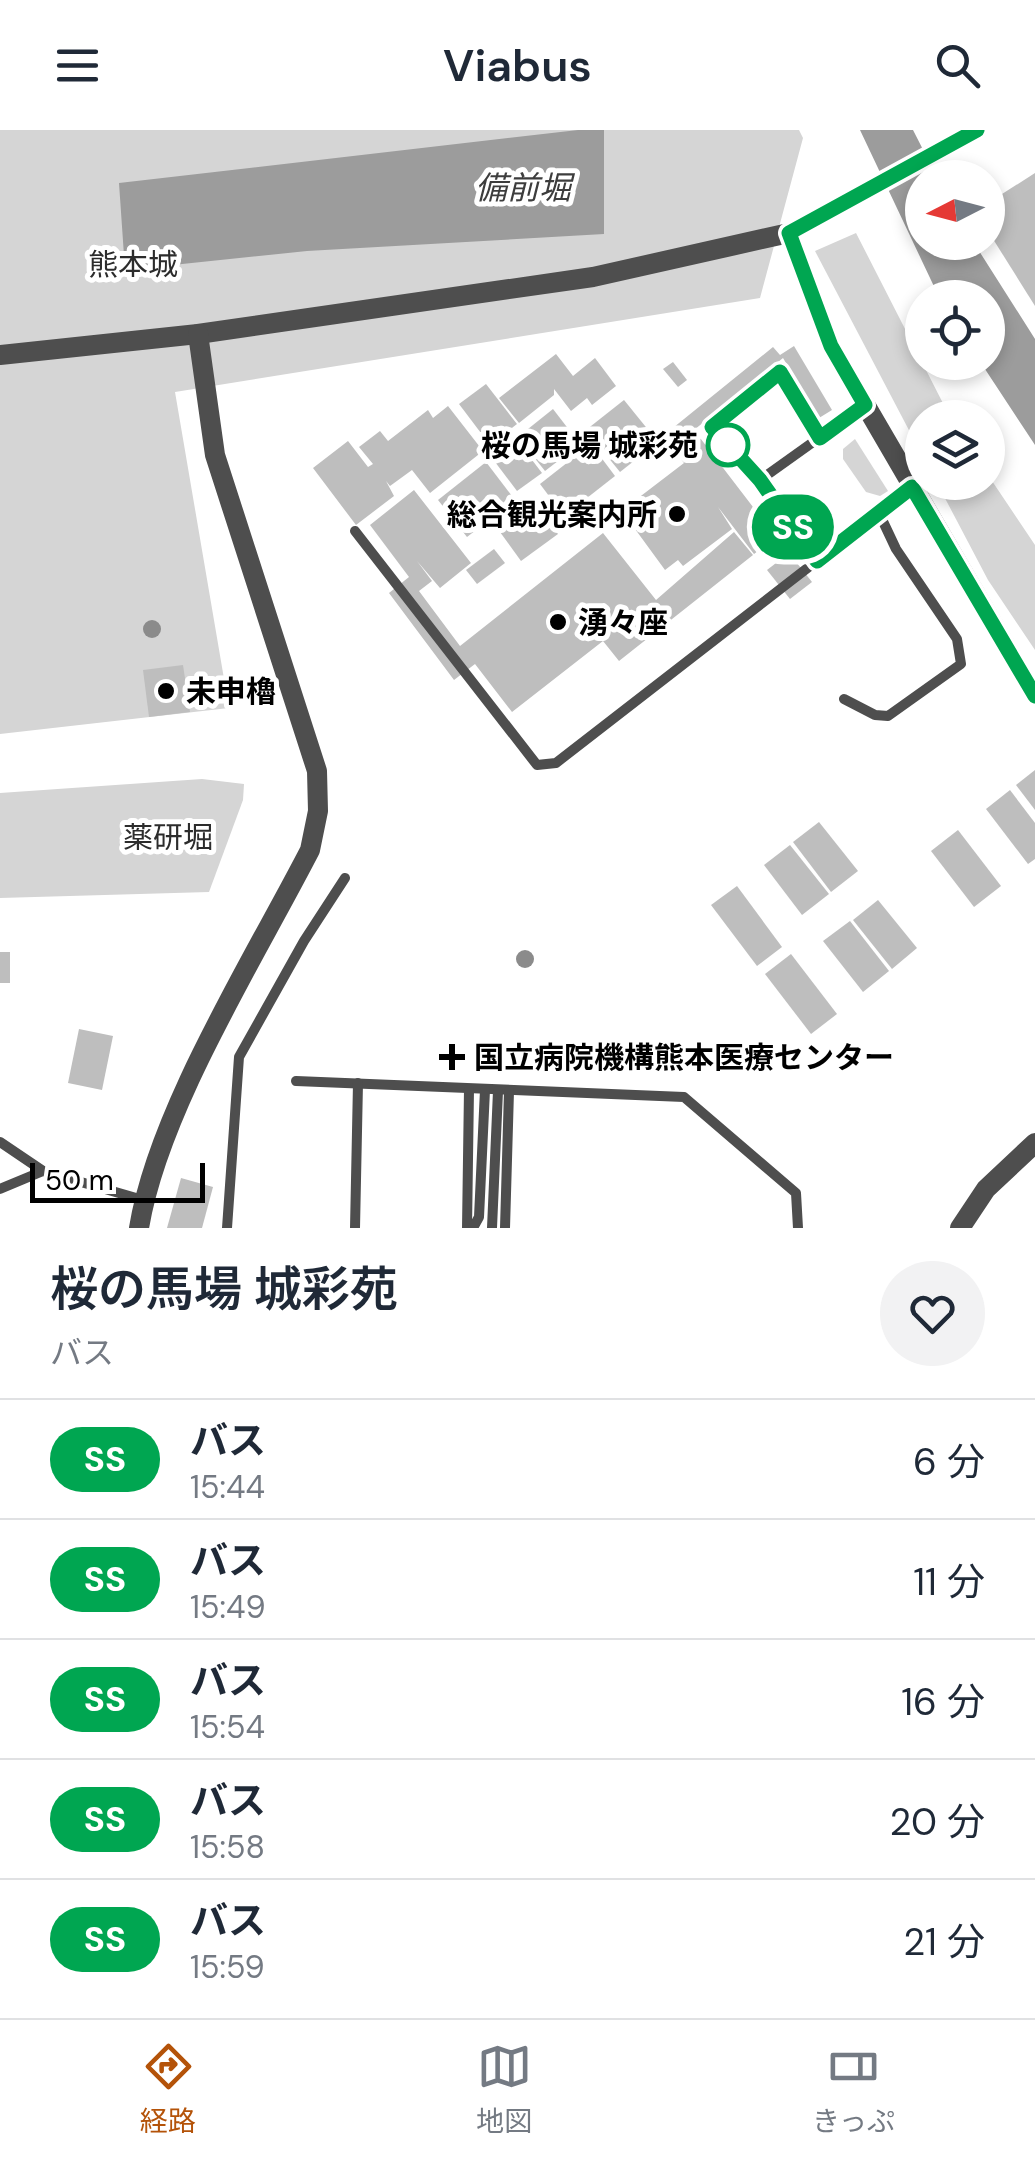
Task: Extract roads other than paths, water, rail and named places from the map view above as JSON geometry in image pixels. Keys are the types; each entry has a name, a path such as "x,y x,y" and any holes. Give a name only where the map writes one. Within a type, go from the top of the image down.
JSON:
{"street":[{"path":"0,355 198,334 593,278 789,233 976,130"},
{"path":"789,233 831,346 905,475"},
{"path":"138,1228 143,1200 181,1100 310,850 318,811 317,771 215,455 198,334"},
{"path":"920,500 1035,696"},
{"path":"960,1228 986,1189 1035,1143"}],"lane":[{"path":"817,561 760,480 712,427 780,372 820,438"},
{"path":"760,480 865,405"},
{"path":"355,531 537,764 556,763 905,493"},
{"path":"844,699 874,714 888,716 961,664 957,638 896,549 880,513"},
{"path":"227,1228 239,1056 345,878"},
{"path":"296,1081 684,1097 796,1193 798,1228"},
{"path":"355,1228 358,1084"},
{"path":"469,1089 470,1228"},
{"path":"470,1228 479,1218 484,1090"},
{"path":"492,1228 503,1091"},
{"path":"503,1091 505,1228"},
{"path":"0,1142 43,1171 143,1200"},
{"path":"0,1189 43,1171"}],"water":[{"name":"備前堀","path":"604,130 604,234 307,251 125,270 119,183"},
{"path":"860,130 913,130 928,160 905,160 905,225"},
{"path":"921,260 985,260 998,280 931,280"},
{"path":"1005,292 1035,339 1035,445 992,380 1005,380"}],"place":[{"name":"桜の馬場 城彩苑","path":"728,445"},
{"name":"総合観光案内所","path":"677,514"},
{"name":"湧々座","path":"558,622"},
{"name":"未申櫓","path":"166,691"},
{"name":"国立病院機構熊本医療センター","path":"452,1057"}],"park label":[{"name":"熊本城","path":"133,264"},
{"name":"薬研堀","path":"168,837"}]}
